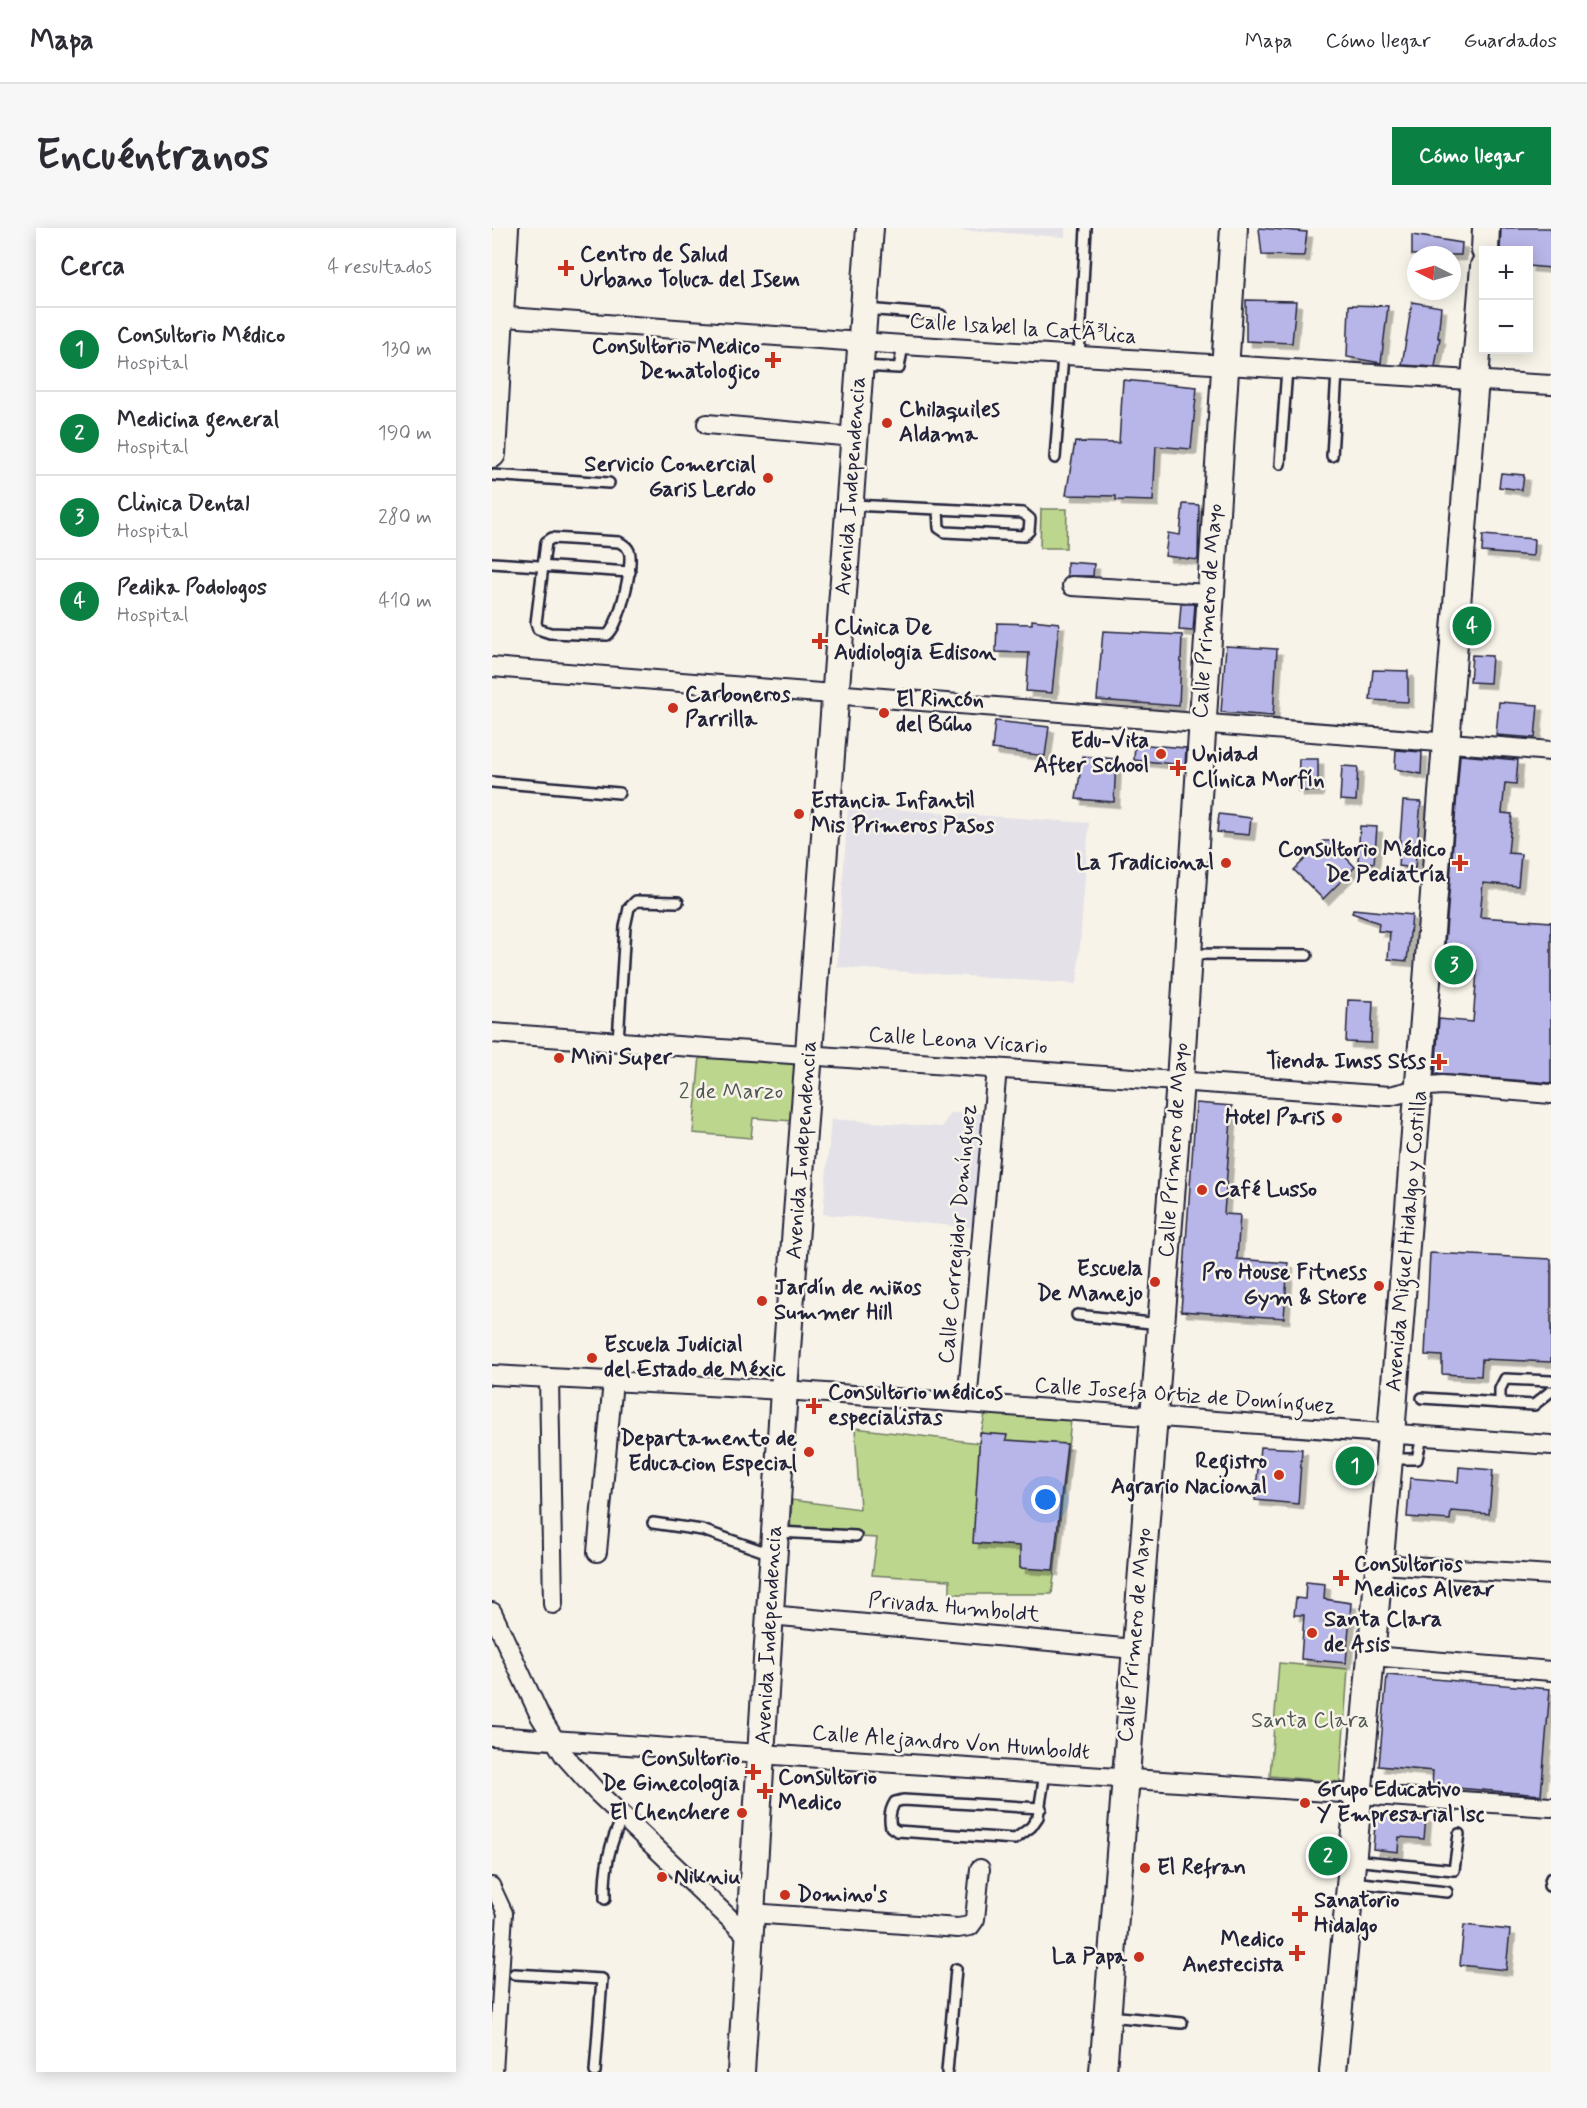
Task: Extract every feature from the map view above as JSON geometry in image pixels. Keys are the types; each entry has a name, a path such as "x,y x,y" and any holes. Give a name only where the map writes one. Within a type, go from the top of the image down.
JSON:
{"main road":[{"path":"492,443 496,316 505,228"},
{"name":"Calle Primero de Mayo","path":"1103,2072 1134,1649 1180,1081 1209,594 1234,228"},
{"path":"1485,246 1486,228"},
{"name":"Avenida Independencia","path":"741,2072 784,1390 850,504 846,437 879,353 864,309 868,229"},
{"name":"Avenida Miguel Hidalgo y Costilla","path":"1333,2072 1390,1447 1444,743 1481,300"}],"street":[{"name":"Calle Isabel la CatÃ³lica","path":"496,316 879,353 1071,356 1551,385"},
{"path":"707,424 846,437"},
{"path":"1072,586 1209,594"},
{"path":"492,667 1551,751"},
{"name":"Calle Leona Vicario","path":"492,1033 1390,1096 1419,1088 1442,1085 1551,1094"},
{"name":"Calle Corregidor Domínguez","path":"968,1403 996,1068"},
{"name":"Calle Josefa Ortiz de Domínguez","path":"492,1375 784,1390 1153,1417 1390,1447 1422,1437 1551,1445"},
{"path":"549,1378 553,1604"},
{"path":"597,1552 613,1381"},
{"path":"1380,1563 1551,1575"},
{"path":"492,1612 553,1740 596,1791 751,1939"},
{"name":"Privada Humboldt","path":"770,1615 1134,1649"},
{"path":"1372,1656 1551,1671"},
{"name":"Calle Alejandro Von Humboldt","path":"492,1736 1551,1807"},
{"path":"752,1913 958,1928 970,1926 975,1919 980,1869"},
{"path":"492,1885 505,1913 495,2072"}],"lane":[{"path":"1055,458 1071,356 1086,228"},
{"path":"864,309 940,315"},
{"path":"1280,464 1287,369"},
{"path":"1332,456 1337,372"},
{"path":"492,475 609,483"},
{"path":"850,504 1023,513 1030,519 1029,531 1023,536 945,532 939,528 938,510"},
{"path":"548,539 619,542 630,553 630,572 611,633 601,636 580,635 550,633 538,629 536,623 542,566 548,539"},
{"path":"492,563 630,572"},
{"path":"492,782 619,793"},
{"path":"618,1041 625,927 629,908 636,902 678,902"},
{"path":"1188,954 1307,955"},
{"path":"1077,1315 1160,1324"},
{"path":"1500,1403 1500,1389 1505,1380 1551,1381"},
{"path":"1422,1398 1534,1405 1551,1391"},
{"path":"653,1522 775,1544 856,1536"},
{"path":"1041,1808 903,1800 895,1802 891,1808 890,1823 891,1827 897,1831 1015,1839 1031,1827 1041,1808 1045,1773"},
{"path":"604,1899 608,1856 623,1817"},
{"path":"1352,1871 1454,1870 1459,1834"},
{"path":"1352,1871 1447,1892"},
{"path":"947,2072 956,1969"},
{"path":"514,1974 602,1979 595,2072"},
{"path":"1107,2016 1182,2023"}],"shaded area":[{"path":"928,228 1065,228 1065,237"},
{"path":"848,806 1089,823 1077,984 837,967"},
{"path":"950,1113 986,1113 976,1228 823,1214 831,1119 942,1127"}],"green space":[{"path":"1041,509 1067,509 1066,548 1040,548"},
{"name":"2 de Marzo","path":"700,1055 798,1064 793,1121 753,1118 751,1138 693,1133"},
{"path":"987,1405 1072,1411 1052,1594 950,1594 950,1580 872,1575 877,1538 790,1533 792,1500 860,1509 855,1428 979,1443"},
{"name":"Santa Clara","path":"1279,1663 1348,1669 1340,1782 1270,1776"}],"building":[{"path":"1259,228 1307,232 1304,256 1262,255"},
{"path":"1501,228 1551,228 1551,268 1533,266 1533,246 1500,246"},
{"path":"1412,235 1462,243 1461,255 1461,246 1412,246"},
{"path":"1246,300 1296,301 1292,343 1246,341"},
{"path":"1412,302 1441,307 1438,338 1440,338 1435,367 1402,365"},
{"path":"1349,305 1388,306 1381,363 1347,357"},
{"path":"1123,380 1197,387 1191,449 1156,446 1153,501 1116,500 1116,496 1066,495 1075,442 1119,443"},
{"path":"1501,473 1524,475 1522,490 1499,487"},
{"path":"1183,504 1199,505 1198,560 1165,556 1168,533 1180,535"},
{"path":"1483,535 1534,539 1533,556 1482,552"},
{"path":"1067,562 1094,564 1093,576 1067,576"},
{"path":"1181,604 1195,604 1193,631 1179,630"},
{"path":"1032,620 1059,623 1052,693 1026,691 1029,653 996,652 997,623 1032,624"},
{"path":"1103,631 1182,635 1179,706 1097,700"},
{"path":"1226,646 1277,649 1273,716 1221,712"},
{"path":"1472,655 1492,656 1490,683 1470,682"},
{"path":"1373,670 1408,671 1408,702 1370,700"},
{"path":"1499,702 1538,705 1535,738 1496,735"},
{"path":"995,721 1049,727 1045,756 992,749"},
{"path":"1135,744 1186,748 1185,765 1134,760"},
{"path":"1396,750 1422,752 1421,774 1395,769"},
{"path":"1460,755 1518,760 1516,784 1505,783 1502,813 1512,814 1508,853 1521,854 1518,886 1483,883 1480,917 1551,922 1551,1083 1435,1074 1439,1019 1473,1022 1477,971 1443,969"},
{"path":"1083,756 1116,759 1114,802 1076,799"},
{"path":"1299,759 1318,759 1318,791 1298,791"},
{"path":"1342,766 1358,767 1356,801 1340,800"},
{"path":"1403,801 1421,802 1415,868 1398,866"},
{"path":"1219,814 1251,818 1249,835 1217,832"},
{"path":"1360,826 1377,827 1374,863 1358,861"},
{"path":"1323,841 1330,841 1355,867 1323,899 1294,870"},
{"path":"1353,909 1412,915 1407,961 1388,959 1390,932 1378,931 1379,923 1352,913"},
{"path":"1348,1000 1373,1001 1371,1043 1346,1042"},
{"path":"1196,1103 1232,1106 1224,1214 1240,1215 1237,1259 1288,1263 1284,1318 1181,1311"},
{"path":"1430,1253 1551,1259 1551,1362 1482,1359 1481,1376 1442,1374 1442,1356 1425,1355"},
{"path":"980,1433 1007,1435 1006,1440 1067,1444 1053,1570 1020,1568 1020,1546 973,1543"},
{"name":"Registro Agrario Nacional","path":"1260,1447 1302,1449 1298,1504 1255,1500"},
{"path":"1459,1467 1493,1470 1489,1514 1451,1511 1450,1520 1407,1517 1410,1478 1458,1482"},
{"path":"1306,1582 1325,1584 1324,1599 1351,1603 1346,1663 1301,1659 1304,1615 1294,1615 1296,1598 1305,1599"},
{"path":"1387,1675 1550,1689 1541,1795 1432,1786 1433,1771 1379,1766"},
{"path":"1376,1813 1426,1817 1424,1839 1399,1837 1398,1852 1373,1849"},
{"path":"1464,1925 1510,1930 1506,1970 1460,1965"}],"place":[{"name":"Centro de Salud Urbano Toluca del Isem","path":"566,268"},
{"name":"Consultorio Medico Dematologico","path":"773,360"},
{"name":"Chilaquiles Aldama","path":"887,423"},
{"name":"Servicio Comercial Garis Lerdo","path":"768,478"},
{"name":"Pedika Podologos","path":"1472,626"},
{"name":"Clinica De Audiologia Edison","path":"820,641"},
{"name":"Carboneros Parrilla","path":"673,708"},
{"name":"El Rincón del Búho","path":"884,713"},
{"name":"Edu-Vita After School","path":"1161,754"},
{"name":"Unidad Clínica Morfín","path":"1178,768"},
{"name":"Estancia Infantil Mis Primeros Pasos","path":"799,814"},
{"name":"La Tradicional","path":"1226,863"},
{"name":"Consultorio Médico De Pediatría","path":"1460,863"},
{"name":"Clinica Dental","path":"1454,965"},
{"name":"Mini Super","path":"559,1058"},
{"name":"Tienda Imss Stss","path":"1439,1062"},
{"name":"Hotel Paris","path":"1337,1118"},
{"name":"Café Lusso","path":"1202,1190"},
{"name":"Escuela De Manejo","path":"1155,1282"},
{"name":"Pro House Fitness Gym & Store","path":"1379,1286"},
{"name":"Jardín de niños Summer Hill","path":"762,1301"},
{"name":"Escuela Judicial del Estado de Méxic","path":"592,1358"},
{"name":"Consultorio médicos especialistas","path":"814,1406"},
{"name":"Departamento de Educacion Especial","path":"809,1452"},
{"name":"Consultorio Médico","path":"1355,1466"},
{"name":"Registro Agrario Nacional","path":"1279,1475"},
{"name":"Consultorios Medicos Alvear","path":"1341,1578"},
{"name":"Santa Clara de Asis","path":"1312,1633"},
{"name":"Consultorio De Ginecologia","path":"753,1772"},
{"name":"Consultorio Medico","path":"765,1791"},
{"name":"Grupo Educativo Y Empresarial Isc","path":"1305,1803"},
{"name":"El Chenchere","path":"742,1813"},
{"name":"Medicina general","path":"1328,1856"},
{"name":"El Refran","path":"1145,1868"},
{"name":"Nikniu","path":"662,1877"},
{"name":"Domino's","path":"785,1895"},
{"name":"Sanatorio Hidalgo","path":"1300,1914"},
{"name":"Medico Anestecista","path":"1297,1953"},
{"name":"La Papa","path":"1139,1957"}]}
